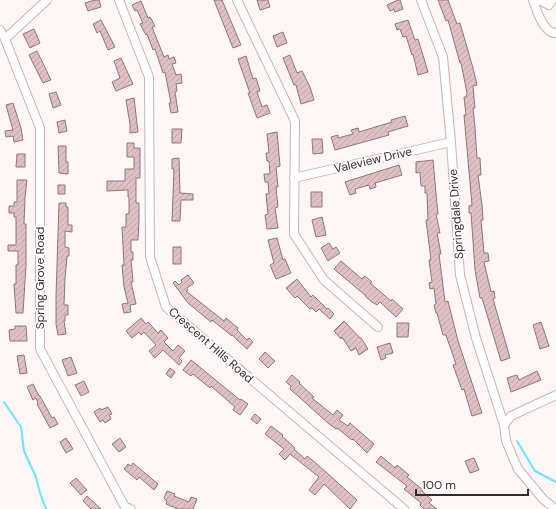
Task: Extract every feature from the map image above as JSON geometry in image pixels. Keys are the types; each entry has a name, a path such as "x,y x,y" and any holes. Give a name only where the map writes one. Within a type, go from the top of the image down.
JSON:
{"street":[{"path":"5,40 47,0"},
{"name":"Crescent Hills Road","path":"119,0 149,77 150,257 166,307 404,509"},
{"path":"237,0 296,121 294,234 324,280 378,327"},
{"name":"Springdale Drive","path":"421,0 443,57 451,142 460,275 476,338 504,425 506,441 518,469 543,499 556,509"},
{"path":"533,0 544,25 549,32 553,34 556,33"},
{"path":"539,0 549,5 552,0"},
{"name":"Spring Grove Road","path":"0,30 40,128 40,349 125,507 131,509"},
{"name":"Valeview Drive","path":"294,178 451,142"},
{"path":"504,425 510,416 556,395"}],"building":[{"path":"99,0 101,7 88,11 85,3"},
{"path":"214,0 222,0 241,45 233,48"},
{"path":"257,0 268,0 270,7 260,10"},
{"path":"400,0 403,9 395,12 394,9 390,11 387,5"},
{"path":"438,0 448,0 457,24 460,23 477,85 473,86 475,108 473,108 477,158 480,158 481,175 478,175 482,205 483,220 481,220 484,253 488,253 489,261 484,262 491,292 494,291 495,298 493,299 510,358 501,361 482,298 480,298 475,270 471,213 469,213 469,206 472,205 464,115 466,115 464,97 466,97 467,93 461,63 448,20 446,21"},
{"path":"141,1 148,18 150,17 155,26 152,27 164,57 168,55 169,59 174,57 176,63 172,64 176,75 181,74 182,83 176,84 177,91 175,92 178,112 171,113 169,103 171,103 165,72 163,73 155,49 153,50 147,34 146,35 140,24 143,23 137,10 135,11 132,5"},
{"path":"101,20 115,47 108,50 100,31 97,33 93,24"},
{"path":"408,20 415,40 418,39 428,72 418,75 413,54 412,55 406,36 403,37 400,29 397,30 395,24"},
{"path":"34,29 40,43 30,48 23,34"},
{"path":"283,32 287,43 277,47 273,36"},
{"path":"37,51 51,80 43,83 29,55"},
{"path":"290,55 297,73 302,71 310,87 314,100 301,104 296,85 294,85 283,58"},
{"path":"246,56 253,79 256,78 260,91 257,92 262,107 267,105 270,113 257,118 238,59"},
{"path":"121,58 133,84 116,91 112,82 120,78 114,61"},
{"path":"56,92 61,105 53,108 49,94"},
{"path":"134,98 138,132 130,133 126,100"},
{"path":"13,103 21,128 23,140 14,142 13,136 6,137 5,131 13,130 6,105"},
{"path":"405,116 408,126 388,132 389,135 335,150 331,137 338,135 338,138 353,134 351,130 358,128 359,132 392,122 391,120"},
{"path":"65,120 67,131 59,133 57,122"},
{"path":"172,129 182,129 181,143 172,143"},
{"path":"277,132 280,166 276,167 278,207 275,208 278,228 267,229 265,215 268,214 266,194 269,194 268,182 265,182 264,174 270,174 269,161 267,161 266,153 269,153 267,134"},
{"path":"312,139 322,139 323,153 313,154"},
{"path":"127,143 134,143 134,148 140,148 140,178 136,178 136,203 139,203 138,240 131,240 131,252 133,252 133,260 131,260 133,282 131,282 136,304 130,305 131,312 124,313 122,304 128,303 124,287 122,265 124,265 122,227 126,227 126,214 129,214 129,197 128,190 107,191 107,181 125,181 125,169 134,169 134,157 127,157"},
{"path":"58,146 66,146 68,174 59,173"},
{"path":"17,154 25,154 25,167 16,167"},
{"path":"179,158 180,193 193,194 193,200 181,200 180,221 172,221 174,169 172,169 172,159"},
{"path":"433,160 438,214 436,214 440,233 437,233 441,254 439,254 445,302 448,301 458,341 482,413 472,416 464,389 462,390 453,365 456,364 446,335 443,335 436,313 434,305 436,304 434,288 430,289 429,283 432,282 426,220 428,220 427,193 425,193 425,186 421,186 420,172 416,173 416,162"},
{"path":"399,165 402,175 375,183 376,187 370,189 369,185 355,189 356,193 350,195 345,182"},
{"path":"17,180 27,180 24,224 26,224 26,265 23,313 16,313 14,284 16,284 18,251 8,251 8,245 16,245 16,217 14,217 14,213 9,213 9,206 14,206 14,202 17,202"},
{"path":"58,185 65,185 65,194 58,194"},
{"path":"311,192 322,192 322,207 311,207"},
{"path":"59,203 66,203 66,207 68,207 68,225 72,225 72,232 65,231 65,247 69,248 69,256 67,256 64,305 68,305 68,315 65,315 64,321 66,334 58,335 56,324 56,297"},
{"path":"322,217 326,235 316,237 312,220"},
{"path":"277,238 283,260 285,259 291,273 276,279 270,265 274,263 268,240"},
{"path":"329,243 333,249 336,247 340,253 328,261 321,248"},
{"path":"173,247 181,247 181,264 173,264"},
{"path":"341,261 362,279 365,276 372,282 370,283 403,309 396,317 380,302 377,305 373,303 334,269"},
{"path":"188,275 194,283 187,288 188,290 186,291 224,321 226,318 238,328 237,330 247,340 249,338 253,342 247,349 232,335 212,320 211,322 188,303 173,283 175,281 179,285 182,282 181,280"},
{"path":"297,279 311,297 313,295 334,314 330,319 319,309 316,312 312,308 310,309 297,296 295,298 286,288"},
{"path":"141,318 146,324 148,322 158,333 161,330 168,338 164,342 173,351 178,345 185,351 179,358 182,361 179,365 163,350 155,358 149,351 156,345 144,332 141,335 139,332 132,338 126,331"},
{"path":"344,321 361,338 368,349 359,355 356,348 351,351 342,337 341,339 334,331"},
{"path":"541,322 549,346 540,349 533,325"},
{"path":"397,323 409,323 408,337 397,337"},
{"path":"15,326 26,326 27,341 10,341 9,330 15,329"},
{"path":"390,343 393,353 385,355 386,358 381,360 377,347"},
{"path":"265,352 275,361 268,368 259,359"},
{"path":"24,355 27,373 20,374 17,356"},
{"path":"71,357 77,373 68,376 62,360"},
{"path":"191,360 240,400 241,399 248,404 240,415 233,410 235,407 211,386 210,388 193,374 191,376 183,370"},
{"path":"170,368 175,372 171,378 166,374"},
{"path":"537,371 541,380 511,392 507,378 517,375 519,380"},
{"path":"292,375 314,397 312,398 333,415 337,410 343,415 339,420 348,426 350,423 374,444 367,453 353,439 352,440 328,423 290,389 291,386 286,382"},
{"path":"84,381 89,392 81,396 75,385"},
{"path":"33,384 52,418 54,417 58,424 50,428 37,404 36,398 33,400 27,387"},
{"path":"108,407 112,414 109,415 111,419 105,423 103,420 100,422 94,412 100,408 101,410"},
{"path":"255,414 261,419 257,424 251,419"},
{"path":"271,426 283,435 282,436 305,459 307,456 357,500 350,509 324,484 315,495 309,490 319,477 290,454 285,460 279,454 284,449 265,434"},
{"path":"66,438 73,449 66,453 60,442"},
{"path":"120,438 126,447 119,452 112,444"},
{"path":"381,456 395,468 397,465 409,475 407,477 423,490 422,491 432,500 429,503 437,509 424,509 420,505 421,503 404,489 407,486 376,462"},
{"path":"474,458 479,470 470,473 465,461"},
{"path":"133,463 158,484 154,490 139,477 137,480 124,469 128,464 131,466"},
{"path":"76,478 87,490 81,495 70,483"},
{"path":"167,491 175,494 174,496 189,502 191,497 197,499 193,509 178,509 166,504 167,501 164,498"},
{"path":"87,496 101,509 91,509 83,501"}],"waterway":[{"path":"4,402 21,427 24,451 36,477 46,509"},
{"path":"517,441 535,471 556,482"}]}
